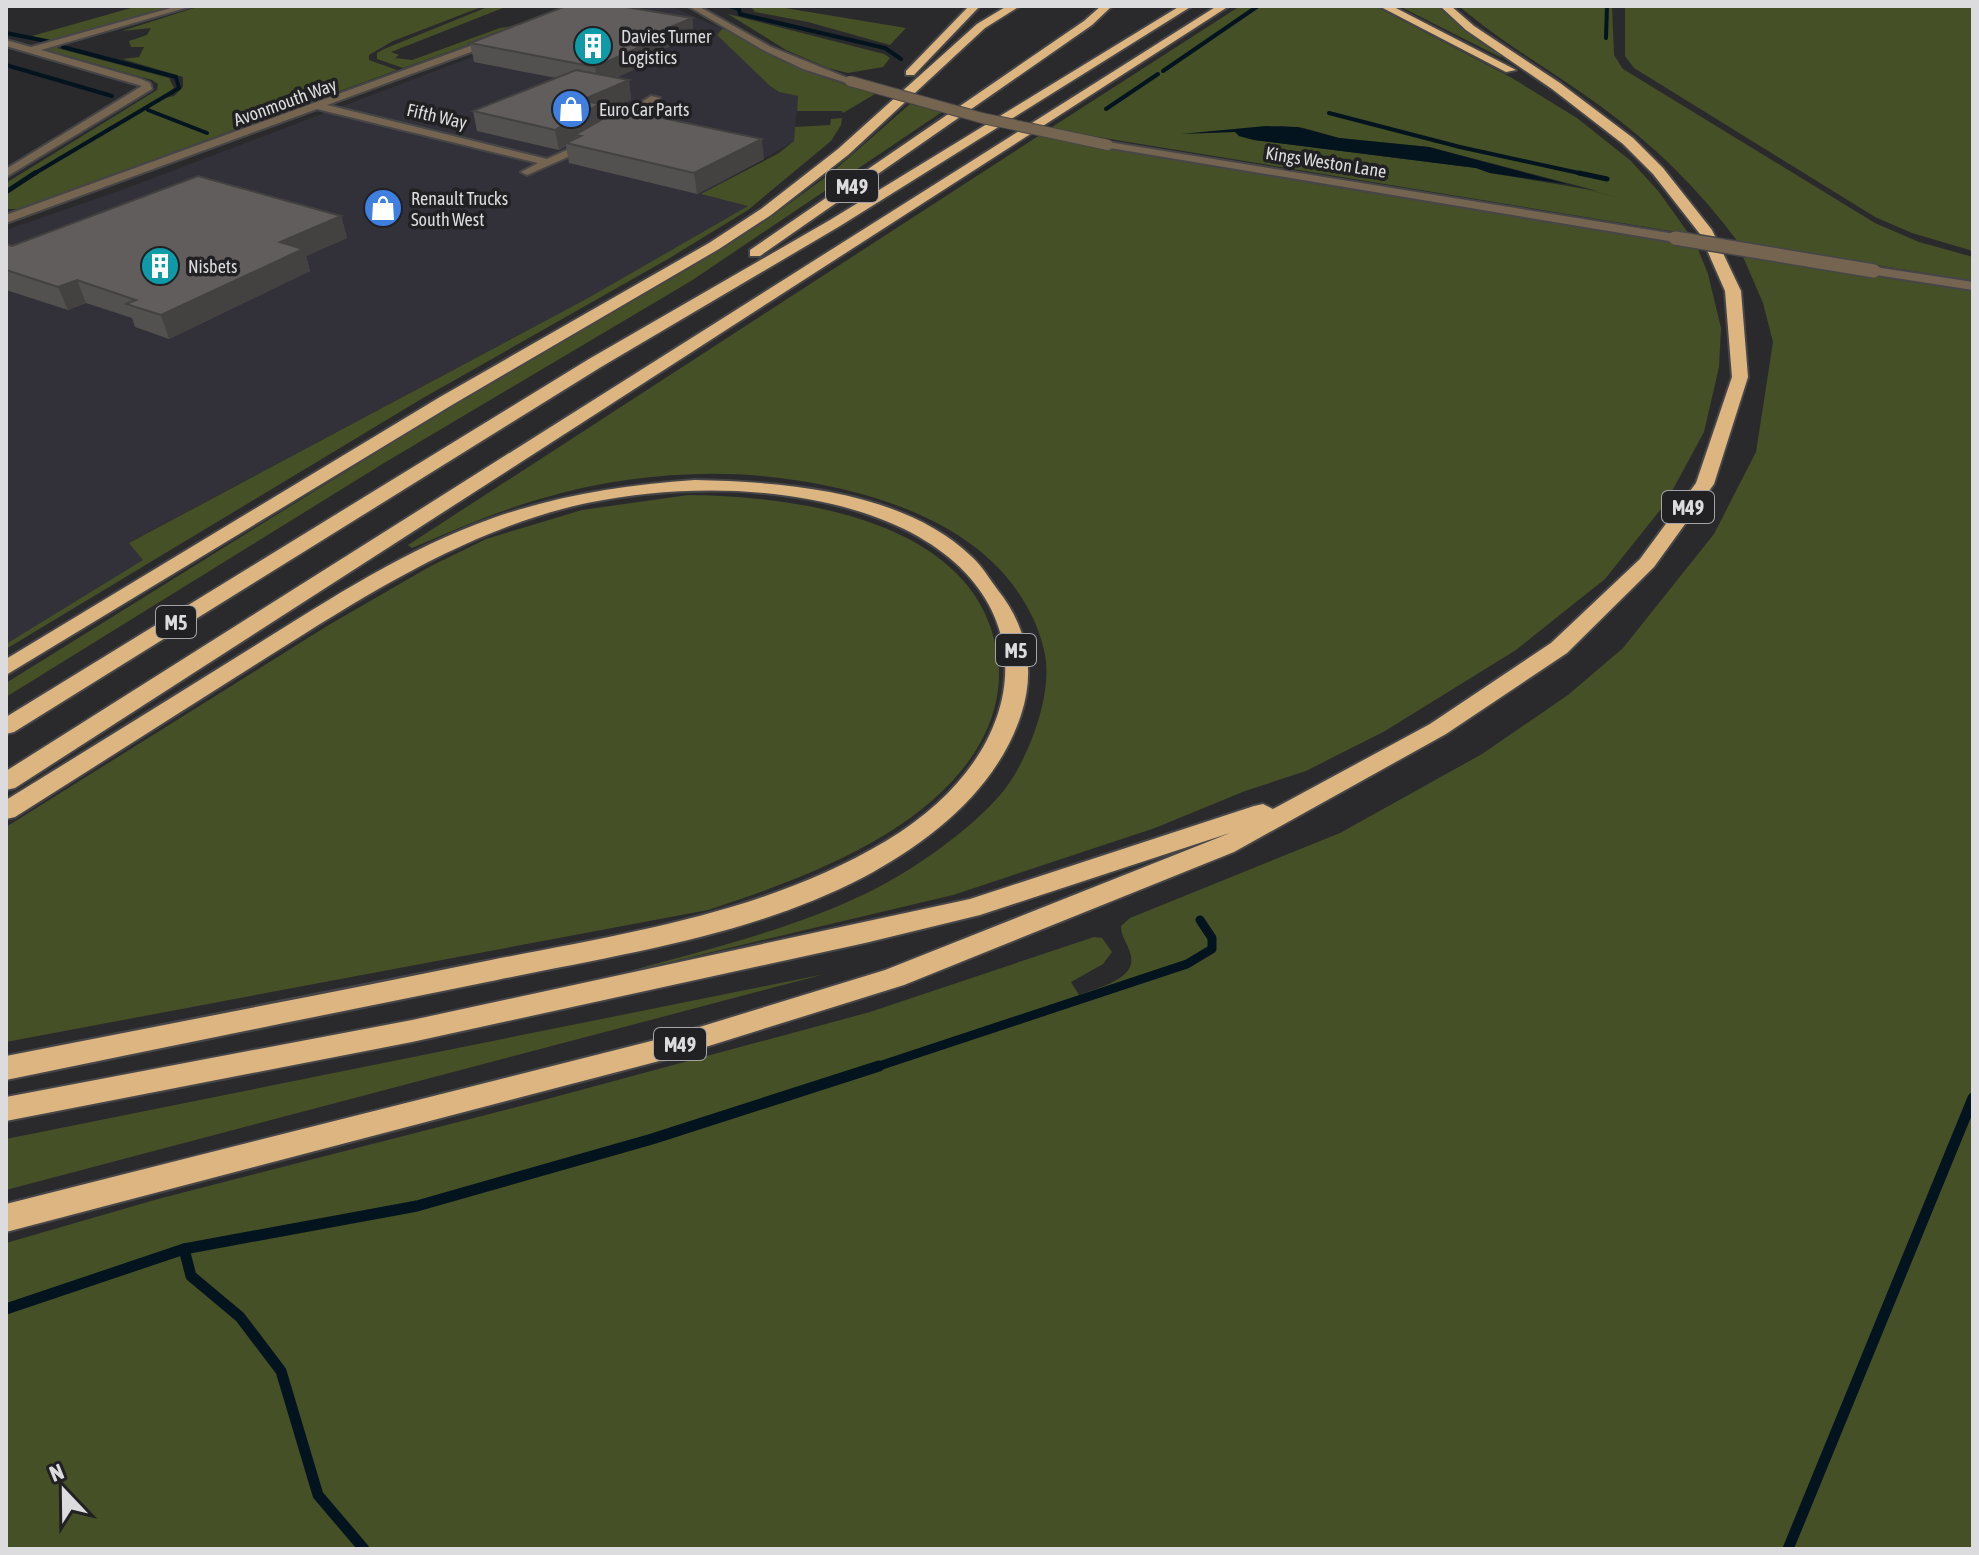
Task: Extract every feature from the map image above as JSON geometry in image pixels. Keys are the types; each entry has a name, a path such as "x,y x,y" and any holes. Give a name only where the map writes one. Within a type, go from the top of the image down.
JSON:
{"highway":[{"path":"843,152 918,64 975,6"},
{"name":"M5","path":"6,668 446,401 714,246 766,212 843,152 981,26 1015,6"},
{"name":"M49","path":"595,363 1088,23 1107,6"},
{"name":"M5","path":"6,727 595,363 835,223 1187,6"},
{"name":"M5","path":"6,782 1224,6"},
{"name":"M49","path":"6,1218 667,1048 894,978 1225,846 1438,729 1559,648 1647,563 1705,484 1740,377 1733,291 1707,233 1658,171 1628,141 1585,110 1384,6"},
{"path":"1445,6 1470,28 1556,86 1585,110"},
{"name":"M5","path":"6,811 389,571 472,532 519,515 622,490 693,484 782,489 856,505 908,525 955,555 992,592 1014,639 1019,668 1016,695 997,747 978,776 955,800 897,846 841,876 778,901 707,923 566,955 6,1068"},
{"path":"6,1109 427,1027 956,912 1121,861 1325,789"}],"street":[{"path":"6,52 32,50 188,6"},
{"name":"Kings Weston Lane","path":"692,6 806,67 982,118 1108,145 1973,286"},
{"name":"Avonmouth Way","path":"8,216 510,35"},
{"path":"6,43 147,85 147,89 6,174"},
{"path":"527,172 573,151 655,98"},
{"name":"Fifth Way","path":"319,106 547,162"}],"shaded area":[{"path":"670,6 722,29 718,36 770,86 779,92 798,96 794,141 703,194 750,205 588,298 130,542 144,560 6,644 6,230 130,187 598,9"}],"green space":[{"path":"138,6 484,6 393,41 369,55 369,60 397,70 18,209 6,209 6,183 157,90 158,84 152,80 43,49 64,45 57,48 169,78 174,88 160,99 174,96 183,87 183,77 123,59 139,57 144,47 131,47 129,41 147,35 151,28 122,31 194,8 168,8 56,42 32,36"},
{"path":"490,6 508,6 391,52 399,55 395,58 412,60 500,28 525,24 403,68 377,59 377,53 384,49"},
{"path":"750,6 773,6 906,28 890,45 808,22 755,12"},
{"path":"1240,6 1375,6 1512,78 1577,118 1631,161 1659,192 1689,234 1049,129","holes":["1281,126 1304,128 1339,138 1429,147 1598,191 1476,168 1254,140 1239,136 1236,131"]},
{"path":"1399,6 1437,6 1502,57 1500,57"},
{"path":"1459,6 1612,6 1614,55 1623,69 1875,223 1919,242 1973,257 1973,281 1738,242 1691,186 1638,135"},
{"path":"1625,6 1973,6 1973,251 1912,233 1875,217 1634,68 1625,56"},
{"path":"728,14 890,58 883,67 848,73 828,68 786,50"},
{"path":"722,29 728,29 762,51 798,68 875,94 843,113 797,111 798,96 779,92 770,86 717,35"},
{"path":"910,104 942,112 691,281 384,463 6,697 6,683 453,405 761,224 830,174"},
{"path":"842,118 831,141 748,210 423,398 6,649 6,644 143,560 129,543 588,298 748,206 701,194 779,153 794,141 795,127 830,125 831,119"},
{"path":"1040,135 1339,188 1696,244 1708,274 1721,328 1719,367 1704,432 1665,504 1605,579 1516,650 1385,731 1306,771 1245,791 1155,828 953,895 615,975 744,939 839,906 903,873 939,849 987,809 1020,766 1041,709 1045,690 1045,655 1030,612 1004,574 982,553 930,519 871,497 780,478 692,474 603,484 530,502 412,548 408,545"},
{"path":"1741,252 1973,290 1973,1549 6,1549 6,1243 158,1199 870,1012 1094,937 1102,938 1112,952 1103,964 1071,982 1079,995 1113,982 1127,971 1131,956 1121,926 1130,918 1340,833 1482,754 1568,695 1623,648 1714,534 1756,452 1773,342 1763,303"},
{"path":"688,495 778,501 873,523 916,543 952,569 980,604 999,664 993,713 980,743 961,771 909,819 810,873 708,910 6,1042 6,827 327,626 429,567 486,539 582,510"},
{"path":"825,974 6,1190 6,1139"}],"water":[{"path":"1266,126 1298,127 1339,138 1429,147 1623,199 1566,184 1490,173 1476,168 1254,140 1235,132 1181,134"}],"building":[{"path":"566,6 620,6 692,18 647,37 658,39 595,67 470,43"},
{"path":"576,70 629,80 582,100 599,104 555,130 473,111"},
{"path":"620,109 762,139 694,173 566,143"},
{"name":"Nisbets","path":"198,176 341,216 280,242 303,249 161,315 126,304 136,300 77,280 58,287 6,270 6,244 12,246"}],"waterway":[{"path":"730,6 739,9 740,14 885,48 901,59"},
{"path":"1163,71 1258,6"},
{"path":"1606,38 1607,6"},
{"path":"6,33 51,42"},
{"path":"32,175 179,88 176,77 63,47"},
{"path":"6,65 112,96"},
{"path":"1106,109 1158,74"},
{"path":"148,110 207,133"},
{"path":"1329,113 1460,147 1588,175"},
{"path":"6,192 35,173"},
{"path":"1579,173 1607,179"},
{"path":"873,1068 1187,964 1212,949 1212,938 1200,920"},
{"path":"184,1249 417,1206 652,1139 879,1066"},
{"path":"1788,1549 1973,1098"},
{"path":"6,1309 184,1249"},
{"path":"184,1249 191,1276 240,1317 281,1371 318,1495 364,1549"}],"place":[{"name":"Davies Turner Logistics","path":"593,46"},
{"name":"Euro Car Parts","path":"571,109"},
{"name":"Renault Trucks South West","path":"383,208"},
{"name":"Nisbets","path":"160,266"}]}
